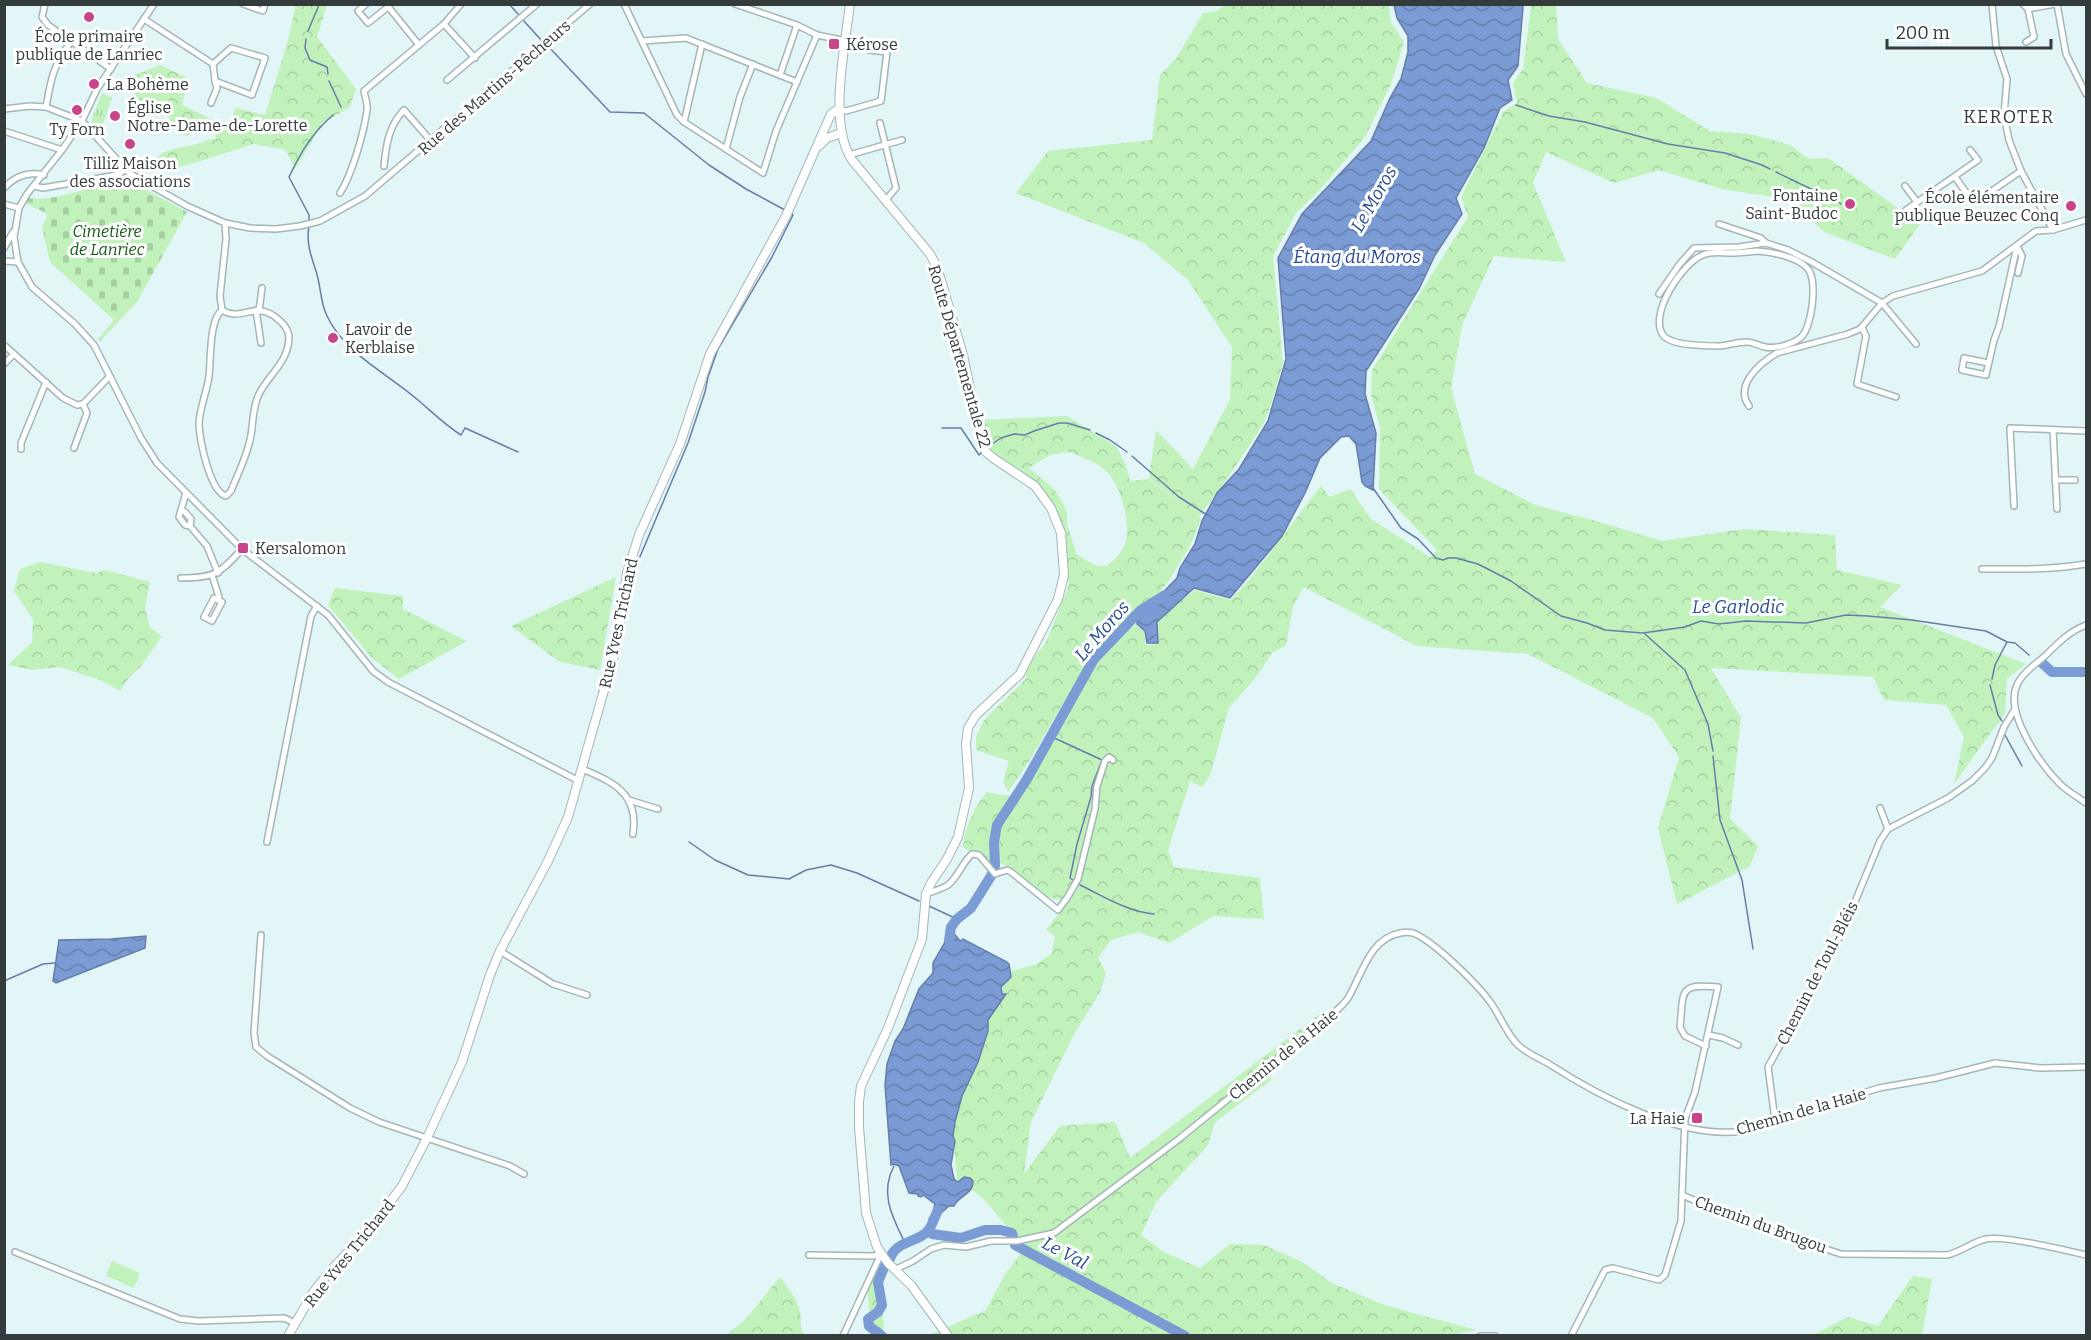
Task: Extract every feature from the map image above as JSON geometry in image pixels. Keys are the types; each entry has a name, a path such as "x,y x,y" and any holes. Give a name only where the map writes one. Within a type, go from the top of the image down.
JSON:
{"main road":[{"name":"Route Départementale 22","path":"850,4 839,109 840,132 849,155 930,254 937,267 963,355 981,442 986,453 1035,486 1051,508 1061,533 1064,575 1058,599 1020,674 971,721 966,744 969,788 963,821 954,846 926,894 923,905 922,939 888,1028 861,1086 859,1127 866,1213 881,1254 911,1285 948,1335"},
{"path":"823,132 831,114 839,109"},
{"path":"823,132 831,127 840,132"},
{"name":"Rue Yves Trichard","path":"288,1335 314,1291 384,1212 402,1186 462,1062 490,975 500,951 559,838 579,781 616,648 631,556 680,444 710,354 786,216 823,132"},
{"path":"816,149 827,138 840,132"}],"street":[{"path":"45,4 43,20 111,69"},
{"path":"4,248 14,231 19,208 82,121 93,97 154,4"},
{"path":"243,4 264,8"},
{"path":"366,4 358,11 368,23 387,6 420,45"},
{"path":"340,193 346,184 368,107 364,91 444,24 460,4"},
{"path":"447,80 537,4"},
{"path":"579,4 583,11"},
{"name":"Rue des Martins-Pêcheurs","path":"82,121 126,169 145,183 187,206 225,223 250,228 276,229 300,226 320,221 357,202 590,4"},
{"path":"624,4 677,115 684,122 763,173 776,130 817,35"},
{"path":"735,4 797,25 817,35 846,41"},
{"path":"1992,4 1996,46 2007,79 2004,104 2005,126 2021,171 2053,230"},
{"path":"2026,42 2034,37 2025,7 2056,4 2066,54 2086,94"},
{"path":"144,19 213,64"},
{"path":"444,24 475,58"},
{"path":"780,75 797,25"},
{"path":"642,41 686,38 797,82"},
{"path":"46,107 57,61 71,42"},
{"path":"684,122 702,44"},
{"path":"213,64 231,48 265,58 252,95 215,81"},
{"path":"839,109 846,111 882,101 886,52 869,50"},
{"path":"212,103 217,88 213,64"},
{"path":"726,149 740,97 753,64"},
{"path":"4,109 46,107 82,121"},
{"path":"384,166 391,129 396,117 404,110 431,141"},
{"path":"880,123 896,188 885,201"},
{"path":"4,131 62,150"},
{"path":"849,155 902,140"},
{"path":"1906,210 1978,160 1970,150"},
{"path":"34,186 43,188 111,176 126,169"},
{"path":"1955,177 1970,198 1977,201 2021,171"},
{"path":"4,188 22,175 34,172 44,174"},
{"path":"1905,186 1917,202"},
{"path":"4,204 19,208"},
{"path":"1749,406 1745,401 1747,380 1756,369 1777,353 1848,334 1862,327 1882,303 1901,294 1982,271 2036,231 2053,230 2086,220"},
{"path":"222,310 236,315 257,310 274,316 286,328 289,338 277,371 259,394 252,417 250,442 231,491 226,496 215,488 210,476 199,427 209,379 214,319 222,310 220,296 226,239 225,223"},
{"path":"1719,224 1761,238 1766,243 1810,261 1882,303 1916,344"},
{"path":"14,231 18,262 32,286 75,324 94,345 146,447 157,463 242,549 328,615 374,671 388,682 579,781"},
{"path":"1659,294 1694,248 1739,247 1766,243"},
{"path":"2017,246 2022,256 2018,273"},
{"path":"1988,363 1964,358 1962,370 1986,375 2017,246"},
{"path":"1710,252 1771,252 1796,261 1810,270 1813,280 1810,320 1801,338 1782,346 1767,348 1748,342 1720,346 1679,343 1667,339 1662,334 1660,319 1668,292 1678,277 1699,256 1710,252"},
{"path":"4,261 18,262"},
{"path":"261,343 257,310 262,288"},
{"path":"1862,327 1866,336 1857,384 1896,397"},
{"path":"1801,338 1807,345"},
{"path":"4,345 69,402 77,405 83,404 110,375"},
{"path":"4,364 14,354"},
{"path":"21,449 21,443 46,382"},
{"path":"74,448 87,413 83,404"},
{"path":"2014,506 2010,428 2086,431"},
{"path":"2053,430 2057,509"},
{"path":"2055,480 2075,480"},
{"path":"186,493 181,510 191,519 190,525 207,546 215,574 218,600"},
{"path":"181,578 202,578 215,574 242,549"},
{"path":"1982,569 2061,568 2086,564"},
{"path":"267,842 311,616 317,606"},
{"path":"2086,625 2066,636 2023,676 2014,698 2015,709 2031,747 2062,786 2086,803"},
{"path":"1880,808 1888,829 1948,798 1972,781 1992,758 2004,727 2015,709"},
{"path":"926,894 951,883 972,854 980,855 993,872 1007,870 1011,872 1058,910 1078,879 1095,809 1097,786 1106,761 1109,757 1113,760"},
{"path":"582,769 613,783 629,800 635,823 633,834"},
{"path":"629,800 658,809"},
{"name":"Chemin de Toul-Bléis","path":"1775,1120 1768,1067 1842,931 1880,841 1888,829"},
{"name":"Chemin de la Haie","path":"896,1269 931,1249 944,1245 966,1247 991,1241 1013,1241 1054,1233 1179,1139 1336,1011 1348,999 1371,954 1382,942 1398,933 1411,932 1419,936 1462,971 1491,1003 1518,1045 1569,1077 1633,1110 1686,1128 1733,1133 1879,1088 1936,1078 1995,1063 2040,1068 2086,1067"},
{"path":"261,935 254,1033 256,1047 350,1108 379,1122 510,1166 524,1174"},
{"path":"500,951 553,984 587,995"},
{"path":"1571,1335 1605,1270 1613,1268 1659,1280 1665,1275 1680,1221 1686,1119 1695,1092 1706,1046 1718,987 1696,985 1688,988 1683,995 1680,1028 1685,1036 1706,1046"},
{"path":"1708,1035 1723,1038 1738,1045"},
{"name":"Chemin du Brugou","path":"1682,1195 1750,1224 1841,1254 1947,1255 1976,1241 1996,1238 2086,1255"},
{"path":"15,1252 180,1319 199,1322 284,1318 295,1323"},
{"path":"809,1255 873,1256 881,1254"},
{"path":"843,1335 881,1254"},
{"path":"1480,1335 1495,1335"}],"green space":[{"path":"327,4 317,37 356,89 350,107 323,123 295,169 286,150 254,144 171,170 149,168 163,153 216,139 215,133 199,125 187,136 178,133 166,112 137,99 128,78 160,65 188,78 182,105 228,127 236,108 265,115 287,44 296,5"},
{"path":"1226,5 1389,5 1391,22 1404,42 1391,84 1365,137 1318,192 1296,213 1273,257 1283,363 1263,425 1199,517 1201,519 1190,546 1168,582 1152,601 1127,624 1097,646 1028,763 1008,792 1003,781 1009,761 976,750 976,737 984,720 1025,680 1028,666 1046,642 1069,585 1065,539 1052,503 1044,493 986,452 980,420 1067,416 1117,447 1130,481 1149,479 1187,508 1149,478 1156,430 1193,469 1230,400 1232,347 1188,280 1144,243 1016,193 1048,151 1152,140 1160,75 1176,59 1203,13 1216,11","holes":["1070,452 1104,469 1116,485 1124,507 1126,540 1122,551 1107,566 1097,566 1077,555 1063,503 1054,489 1029,468 1050,455"]},
{"path":"1531,5 1556,5 1558,39 1587,83 1656,98 1710,131 1750,134 1790,145 1809,159 1828,158 1920,224 1895,259 1824,232 1787,199 1722,189 1659,170 1614,183 1546,152 1533,183 1566,262 1494,256 1462,325 1451,388 1475,474 1535,505 1662,541 1744,529 1835,535 1837,570 1902,585 1880,607 2026,664 2007,679 2005,713 1954,784 1964,737 1946,705 1884,700 1873,677 1711,668 1741,718 1730,819 1758,846 1750,866 1677,904 1658,828 1679,757 1653,718 1528,654 1417,646 1304,587 1293,606 1286,645 1272,653 1256,677 1229,708 1210,776 1202,787 1190,781 1168,850 1174,867 1260,878 1264,919 1213,916 1169,943 1138,932 1111,940 1098,958 1106,973 1100,992 1074,1034 1031,1122 1024,1174 1060,1126 1115,1122 1130,1158 1325,1010 1271,1067 1271,1080 1215,1122 1208,1145 1156,1202 1141,1235 1164,1252 1200,1268 1230,1244 1264,1245 1302,1262 1332,1283 1384,1305 1476,1330 1445,1336 934,1336 934,1333 986,1310 1006,1273 1025,1248 983,1198 957,1179 953,1134 967,1075 986,1020 1011,971 1037,964 1052,953 1055,936 1046,930 1073,896 1060,900 1047,897 1014,869 994,861 987,863 963,847 971,818 987,792 1018,797 1045,740 1070,707 1081,681 1103,646 1136,625 1144,631 1146,645 1158,644 1158,623 1176,604 1195,590 1231,600 1321,486 1330,497 1350,489 1371,519 1430,557 1437,550 1379,489 1380,428 1371,395 1372,370 1468,217 1461,197 1503,112 1517,103 1513,83 1523,69"},
{"path":"102,93 112,98 103,124 96,128 91,121"},
{"name":"Cimetière de Lanriec","path":"130,181 187,212 137,302 100,341 98,339 114,320 50,262 42,226 47,217 46,213 25,203 28,198 52,198"},
{"path":"40,562 96,573 105,570 150,582 145,608 150,628 162,636 120,691 100,680 60,667 33,670 8,665 32,642 33,619 14,591 20,569"},
{"path":"616,577 600,670 560,662 511,626"},
{"path":"335,588 403,596 403,609 467,641 399,679 372,658 328,605"},
{"path":"112,1261 140,1273 134,1288 106,1276"},
{"path":"875,1267 882,1282 884,1335 871,1335 867,1280"},
{"path":"1913,1276 1932,1279 1922,1335 1813,1335 1848,1317 1878,1326"},
{"path":"780,1277 797,1302 805,1335 726,1335 745,1320"}],"water":[{"name":"Étang du Moros","path":"1523,4 1523,7 1518,66 1508,80 1512,100 1500,108 1484,148 1456,198 1462,214 1435,255 1419,289 1366,371 1365,394 1376,433 1373,490 1362,482 1356,444 1349,436 1341,437 1320,458 1305,493 1282,536 1230,598 1194,588 1157,622 1158,643 1147,643 1145,631 1137,624 1137,619 1177,578 1180,568 1195,544 1202,521 1217,493 1239,469 1268,421 1286,359 1278,258 1302,214 1371,141 1401,79 1408,52 1408,36 1397,18 1394,5"},
{"path":"950,927 960,941 963,939 1007,962 1011,977 1001,987 1002,994 1006,994 988,1020 988,1031 978,1062 962,1096 955,1122 951,1165 954,1179 958,1182 964,1177 970,1178 973,1181 972,1186 954,1206 949,1206 932,1221 929,1219 935,1204 923,1195 921,1197 918,1194 909,1193 899,1166 891,1165 885,1085 887,1064 895,1041 903,1029 919,989 933,973 933,963 945,942"},
{"path":"146,936 145,948 56,983 53,981 59,940"}],"waterway":[{"path":"509,4 519,15"},
{"path":"308,31 319,5"},
{"path":"522,19 543,42"},
{"path":"306,39 305,48 310,60 327,67 328,74"},
{"path":"547,45 610,112 644,113 709,165 746,189 785,210"},
{"path":"329,81 341,107"},
{"path":"1516,105 1549,116 1585,122 1668,144 1725,153 1770,169"},
{"path":"309,222 309,215 289,177 308,143 333,115"},
{"path":"1776,172 1811,189 1830,194 1841,204"},
{"path":"629,578 635,574 639,559 688,443 718,349 772,257 792,214"},
{"path":"309,226 308,238 323,305 327,316 344,341 461,435 465,428 518,452"},
{"path":"989,446 1001,438 1014,434 1025,435 1059,423 1090,430"},
{"path":"942,428 961,428 979,455 981,453"},
{"path":"1096,433 1127,452"},
{"path":"1132,456 1179,497 1207,515"},
{"name":"Le Garlodic","path":"1373,488 1401,528 1418,539 1436,558 1443,560 1456,558 1478,564 1511,581 1561,616 1605,630 1643,633 1685,627 1701,621 1719,624 1746,621 1806,623 1846,615 1868,616 1986,631 2007,642 2015,643 2029,655"},
{"name":"Le Moros","path":"949,940 951,927 971,908 991,876 995,866 994,842 997,825 1027,779 1094,659 1141,610 1165,595"},
{"path":"599,693 616,621"},
{"path":"1645,634 1685,670 1708,724 1713,751"},
{"path":"1992,679 1995,665 2007,642"},
{"name":"Le Garlodic","path":"2042,663 2052,672 2086,672"},
{"path":"1990,685 1998,715 2002,721"},
{"path":"2005,735 2022,766"},
{"path":"1050,736 1102,760 1092,786 1077,844 1070,878 1073,880"},
{"path":"1713,756 1720,820 1742,880 1753,949"},
{"path":"689,842 715,860 748,875 789,879 806,870 831,865 857,873 919,901"},
{"path":"1080,885 1125,907 1154,914"},
{"path":"929,906 957,919"},
{"path":"4,981 43,964 55,963"},
{"path":"894,1166 888,1186 889,1206 905,1243"},
{"name":"Le Moros","path":"890,1259 901,1245 928,1231 938,1210"},
{"name":"Le Val","path":"929,1229 932,1234 961,1238 985,1230 1012,1233 1015,1245 1185,1336"},
{"name":"Le Moros","path":"882,1336 869,1326 868,1319 878,1312 882,1305 878,1282 885,1265"}],"place":[{"name":"École primaire publique de Lanriec","path":"89,17"},
{"name":"Kérose","path":"834,44"},
{"name":"La Bohème","path":"94,84"},
{"name":"Ty Forn","path":"77,110"},
{"name":"Église Notre-Dame-de-Lorette","path":"115,116"},
{"name":"Tilliz Maison des associations","path":"130,144"},
{"name":"Fontaine Saint-Budoc","path":"1850,204"},
{"name":"École élémentaire publique Beuzec Conq","path":"2071,206"},
{"name":"Lavoir de Kerblaise","path":"333,338"},
{"name":"Kersalomon","path":"243,548"},
{"name":"La Haie","path":"1697,1118"}],"district":[{"name":"KEROTER","path":"2009,117"}]}
